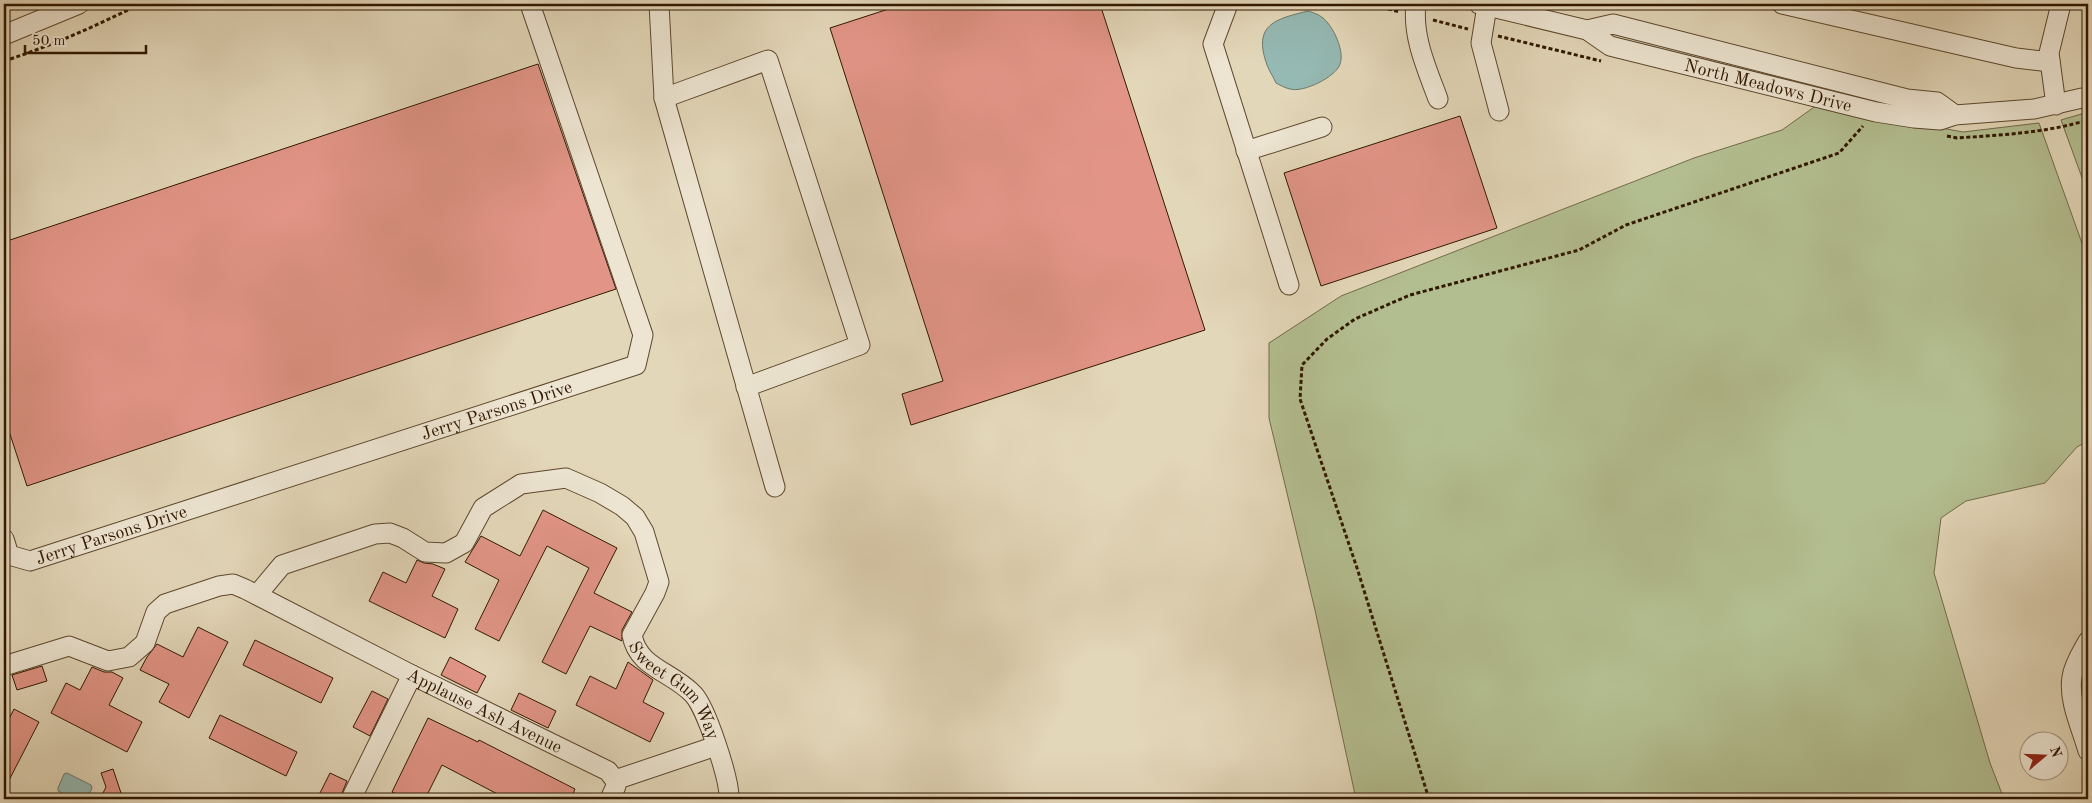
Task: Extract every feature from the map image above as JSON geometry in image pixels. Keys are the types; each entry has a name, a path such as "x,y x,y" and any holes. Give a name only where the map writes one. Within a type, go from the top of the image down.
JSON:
{"street":[{"path":"4,35 79,4"},
{"name":"Jerry Parsons Drive","path":"4,539 9,554 30,561 636,365 643,335 530,4"},
{"path":"659,4 664,98 775,487"},
{"path":"1228,4 1213,44 1289,286"},
{"path":"1416,4 1415,15 1420,48 1438,99"},
{"path":"1782,4 2016,58 2050,62"},
{"path":"2056,105 2049,53 2061,4"},
{"path":"1483,5 1481,43 1499,111"},
{"name":"North Meadows Drive","path":"1483,5 1587,30 1610,46 1876,112 1940,120 1955,115 1993,113 2056,105 2086,96"},
{"name":"North Meadows Drive","path":"1587,30 1613,24 1907,99 1937,102 1955,115"},
{"path":"664,98 768,60 860,345 746,387"},
{"path":"1246,151 1322,127"},
{"name":"Sweet Gum Way","path":"257,595 282,565 375,534 390,533 404,538 425,552 446,553 464,543 483,508 521,484 566,478 600,493 622,506 635,517 644,532 659,582 632,635 634,648 642,658 665,672 694,695 704,713 727,777 729,799"},
{"name":"Applause Ash Avenue","path":"4,666 69,646 108,661 129,657 145,644 156,612 165,604 219,586 233,584 412,675 608,771 615,780"},
{"path":"2088,641 2079,658 2072,678 2073,700 2088,751"},
{"path":"351,799 412,675"},
{"path":"610,799 616,786 615,780 716,746"}],"path":[{"path":"4,61 42,49 105,22 140,4"},
{"path":"1429,799 1357,568 1300,399 1302,365 1327,339 1355,319 1410,295 1579,250 1626,225 1839,153 1876,112"}],"green space":[{"path":"1817,105 1963,132 2039,123 2088,260 2088,441 2077,447 2045,483 1966,501 1941,518 1934,573 1990,763 2004,799 1356,799 1315,610 1269,418 1269,343 1341,296 1694,158 1782,130"},
{"path":"2088,112 2088,194 2061,120"}],"water":[{"path":"1308,11 1321,17 1331,27 1341,52 1340,64 1332,74 1318,83 1303,89 1290,89 1276,83 1267,65 1263,51 1263,40 1265,32 1277,21"},
{"path":"67,773 91,785 92,788 87,799 75,799 58,791 64,774"}],"building":[{"path":"904,4 1100,4 1205,330 911,425 902,394 943,381 830,28"},
{"path":"538,64 616,289 27,486 4,416 4,242"},
{"path":"1460,116 1497,228 1321,286 1284,173"},
{"path":"543,510 617,548 594,593 632,612 622,630 622,641 590,626 566,674 542,662 589,568 547,546 499,641 475,629 499,580 465,562 481,536 520,556"},
{"path":"417,560 445,569 432,596 458,609 445,638 369,601 383,572 406,583"},
{"path":"198,627 228,642 189,718 159,702 169,684 140,670 157,644 183,657"},
{"path":"255,640 333,678 321,703 243,665"},
{"path":"450,657 486,676 477,693 441,675"},
{"path":"628,662 653,680 643,702 664,713 650,742 576,705 590,676 616,689"},
{"path":"42,666 47,681 17,690 12,675"},
{"path":"92,667 104,672 112,672 123,678 109,705 142,722 127,752 51,713 66,683 80,690"},
{"path":"372,691 388,699 370,736 353,727"},
{"path":"519,693 556,711 548,728 511,710"},
{"path":"14,709 39,722 4,790 4,729"},
{"path":"220,715 297,752 286,776 209,738"},
{"path":"428,718 478,742 479,740 575,789 571,799 507,799 442,765 425,799 407,799 392,792"},
{"path":"113,769 123,799 100,799 106,787 101,773"},
{"path":"330,773 347,781 340,798 317,799"}]}
